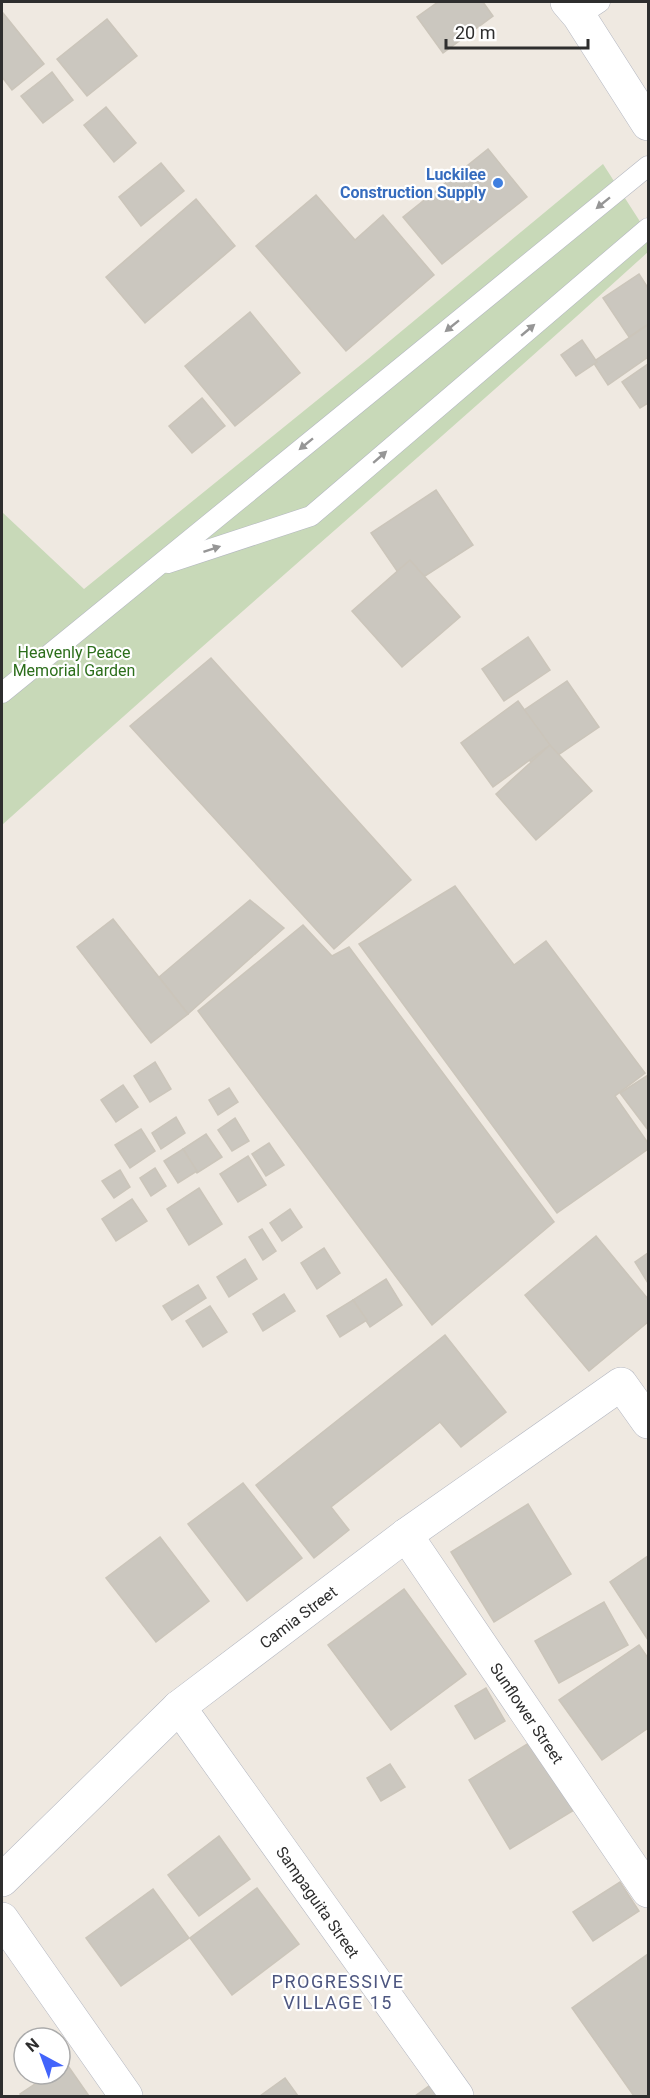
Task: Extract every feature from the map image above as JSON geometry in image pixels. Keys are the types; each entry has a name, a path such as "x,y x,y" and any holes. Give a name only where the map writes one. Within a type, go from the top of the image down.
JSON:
{"street":[{"path":"582,6 648,124"},
{"name":"Camia Street","path":"2,1880 179,1707 406,1535 621,1384 648,1422"},
{"name":"Sunflower Street","path":"406,1535 648,1891"},
{"name":"Sampaguita Street","path":"179,1707 457,2097"},
{"path":"2,1919 126,2097"}],"lane":[{"path":"6,681 157,567 648,166"},
{"path":"157,567 311,516 648,228"}],"green space":[{"name":"Heavenly Peace Memorial Garden","path":"603,164 648,234 648,252 2,825 2,512 84,589 368,359"}],"building":[{"path":"438,2 483,2 493,16 443,53 417,17"},
{"path":"3,13 44,64 12,90 2,77"},
{"path":"107,19 137,56 87,96 57,59"},
{"path":"52,72 73,100 43,123 21,96"},
{"path":"106,107 136,143 114,162 84,125"},
{"path":"488,149 527,197 442,264 403,217"},
{"path":"161,163 184,191 141,226 119,197"},
{"path":"316,195 355,240 383,215 434,275 346,351 256,246"},
{"path":"196,199 235,246 145,323 106,277"},
{"path":"639,274 648,288 648,324 629,337 603,298"},
{"path":"250,312 300,373 235,426 185,366"},
{"path":"648,325 648,357 608,385 593,362"},
{"path":"582,340 597,362 576,376 561,355"},
{"path":"648,364 648,403 640,408 622,382"},
{"path":"202,398 225,426 192,453 169,426"},
{"path":"436,490 473,545 408,587 371,533"},
{"path":"410,560 460,617 402,667 352,611"},
{"path":"528,637 550,670 504,701 482,669"},
{"path":"211,658 411,880 334,949 130,726"},
{"path":"567,681 599,727 536,770 505,723"},
{"path":"518,701 550,745 493,787 461,743"},
{"path":"550,745 592,791 536,840 496,794"},
{"path":"455,886 514,965 546,941 645,1073 615,1096 648,1143 648,1149 557,1213 359,944"},
{"path":"250,900 284,928 188,1014 159,977"},
{"path":"113,919 188,1014 151,1043 77,947"},
{"path":"303,925 332,956 349,947 554,1222 432,1325 198,1011"},
{"path":"155,1062 171,1089 150,1102 134,1076"},
{"path":"648,1075 648,1130 620,1093"},
{"path":"123,1085 138,1107 116,1122 101,1100"},
{"path":"229,1088 238,1102 218,1115 209,1100"},
{"path":"176,1117 185,1133 161,1149 152,1133"},
{"path":"235,1118 249,1141 232,1151 218,1130"},
{"path":"141,1129 155,1151 130,1168 115,1145"},
{"path":"206,1134 222,1157 197,1173 183,1149"},
{"path":"269,1143 284,1165 266,1176 252,1154"},
{"path":"183,1149 197,1171 178,1183 164,1161"},
{"path":"248,1156 266,1185 238,1202 220,1174"},
{"path":"155,1168 166,1186 151,1196 140,1178"},
{"path":"120,1170 130,1187 114,1198 102,1181"},
{"path":"199,1188 222,1224 189,1245 167,1209"},
{"path":"132,1199 147,1221 116,1241 102,1219"},
{"path":"290,1209 302,1227 282,1241 270,1223"},
{"path":"262,1229 276,1251 263,1260 249,1237"},
{"path":"596,1236 648,1299 648,1322 589,1371 525,1295"},
{"path":"324,1248 340,1273 317,1289 301,1263"},
{"path":"648,1253 648,1283 635,1262"},
{"path":"245,1259 257,1279 229,1297 217,1277"},
{"path":"386,1279 402,1305 370,1327 353,1300"},
{"path":"198,1285 206,1298 172,1320 163,1306"},
{"path":"284,1294 295,1311 263,1331 253,1314"},
{"path":"353,1300 367,1320 340,1337 327,1316"},
{"path":"210,1306 227,1332 203,1347 186,1321"},
{"path":"445,1335 506,1412 461,1447 440,1422 331,1507 349,1530 314,1558 256,1485"},
{"path":"243,1483 302,1558 247,1601 188,1524"},
{"path":"528,1504 571,1574 494,1622 451,1552"},
{"path":"160,1537 209,1601 156,1642 106,1578"},
{"path":"648,1556 648,1640 610,1582"},
{"path":"404,1589 466,1674 391,1730 328,1645"},
{"path":"604,1602 628,1645 559,1683 535,1641"},
{"path":"639,1645 648,1658 648,1728 602,1760 559,1700"},
{"path":"486,1688 505,1721 475,1739 455,1706"},
{"path":"537,1738 579,1807 510,1849 469,1780"},
{"path":"390,1764 405,1787 381,1801 367,1778"},
{"path":"219,1836 250,1879 199,1916 168,1875"},
{"path":"620,1882 639,1911 593,1941 573,1912"},
{"path":"257,1888 299,1944 232,1995 190,1938"},
{"path":"153,1889 189,1938 121,1986 86,1938"},
{"path":"648,1954 648,2096 634,2096 572,2008"},
{"path":"72,2072 89,2096 21,2096 20,2094 32,2086 72,2086"},
{"path":"285,2078 298,2096 260,2096"},
{"path":"429,2086 437,2096 415,2096"}],"place":[{"name":"Luckilee Construction Supply","path":"498,183"}],"district":[{"name":"PROGRESSIVE VILLAGE 15","path":"338,1992"}]}
